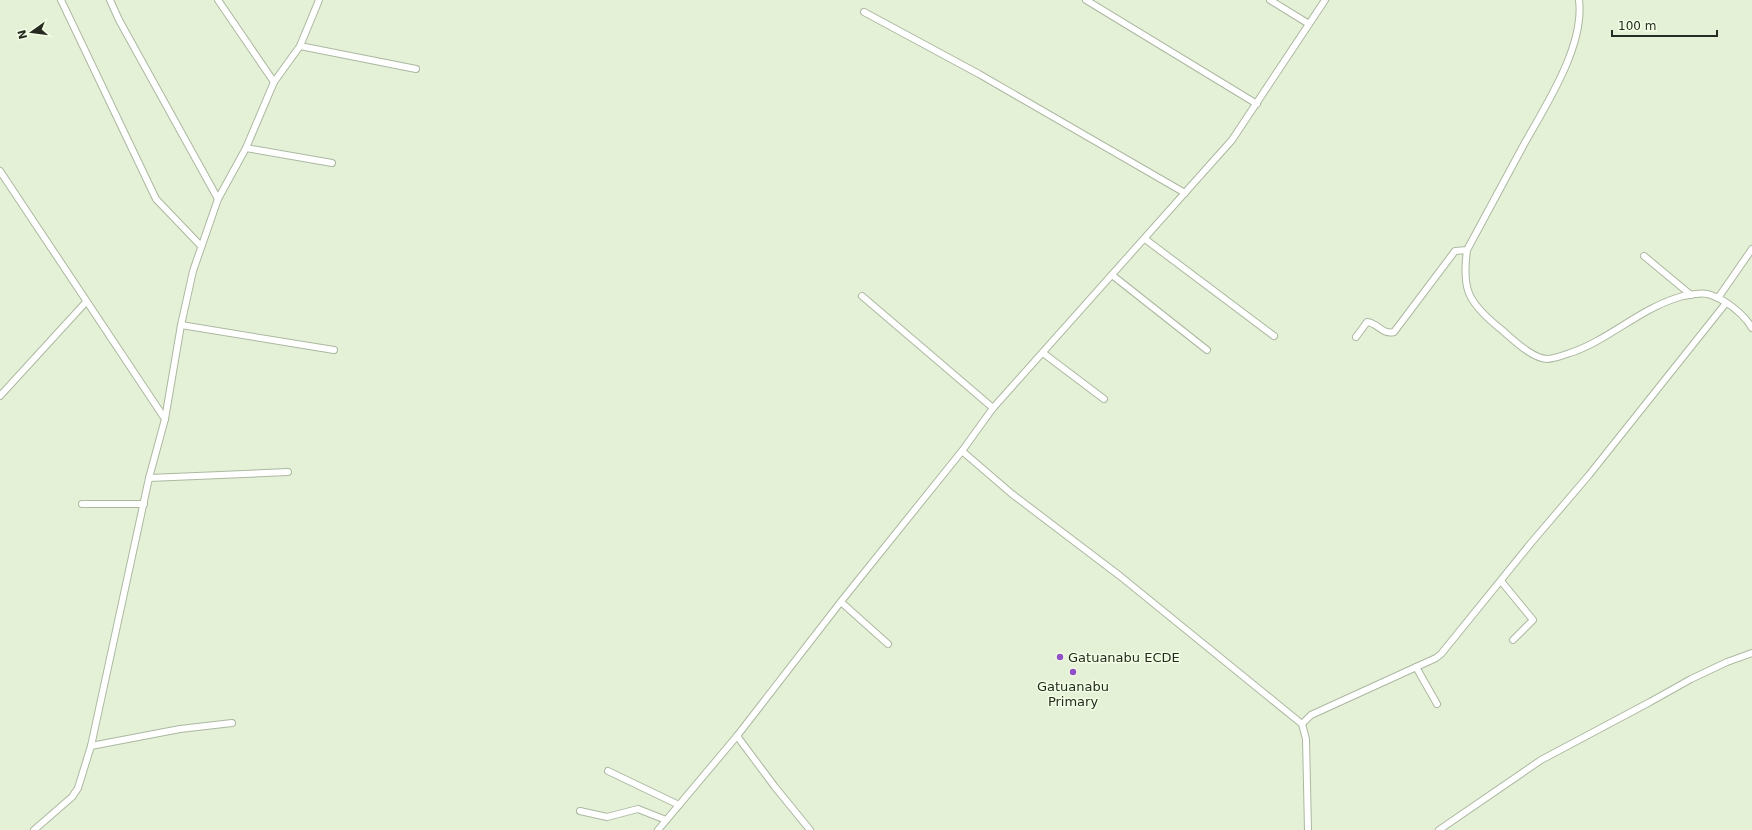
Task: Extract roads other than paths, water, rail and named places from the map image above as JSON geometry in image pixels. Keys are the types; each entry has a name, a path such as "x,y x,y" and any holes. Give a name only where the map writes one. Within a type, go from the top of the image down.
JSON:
{"street":[{"path":"61,0 156,199 200,246"},
{"path":"110,0 119,20 218,199"},
{"path":"218,0 274,82"},
{"path":"34,830 72,797 78,788 91,746 149,478 165,419 181,325 200,246 218,199 246,148 274,82 300,46 320,0"},
{"path":"1086,0 1257,104"},
{"path":"1270,0 1309,24"},
{"path":"658,830 736,736 962,451 993,408 1232,140 1325,0"},
{"path":"1579,0 1579,20 1576,40 1558,82 1467,250 1464,267 1465,281 1474,302 1482,313 1538,357 1548,359 1575,352 1650,309 1691,294 1705,293 1718,298 1740,312 1752,328"},
{"path":"864,12 978,74 1185,193"},
{"path":"300,46 416,69"},
{"path":"246,148 332,163"},
{"path":"0,171 165,419"},
{"path":"1144,239 1274,336"},
{"path":"1718,298 1752,249"},
{"path":"1356,337 1367,322 1370,322 1388,333 1394,332 1455,251 1467,250"},
{"path":"1644,256 1691,294"},
{"path":"1112,276 1206,350"},
{"path":"862,296 993,408"},
{"path":"0,396 86,302"},
{"path":"1302,724 1311,715 1441,654 1589,475 1726,303"},
{"path":"181,325 334,350"},
{"path":"1043,353 1104,399"},
{"path":"962,451 1012,494 1120,576 1302,724 1306,739 1308,830"},
{"path":"149,478 288,472"},
{"path":"82,504 144,504"},
{"path":"1501,581 1533,620 1513,640"},
{"path":"841,602 888,644"},
{"path":"1439,830 1540,760 1691,679 1727,662 1752,653"},
{"path":"1416,667 1437,704"},
{"path":"91,746 180,730 232,723"},
{"path":"736,736 810,830"},
{"path":"608,771 679,805"},
{"path":"580,811 607,817 638,808 666,820"}],"place":[{"name":"Gatuanabu ECDE","path":"1060,657"},
{"name":"Gatuanabu Primary","path":"1073,672"}]}
